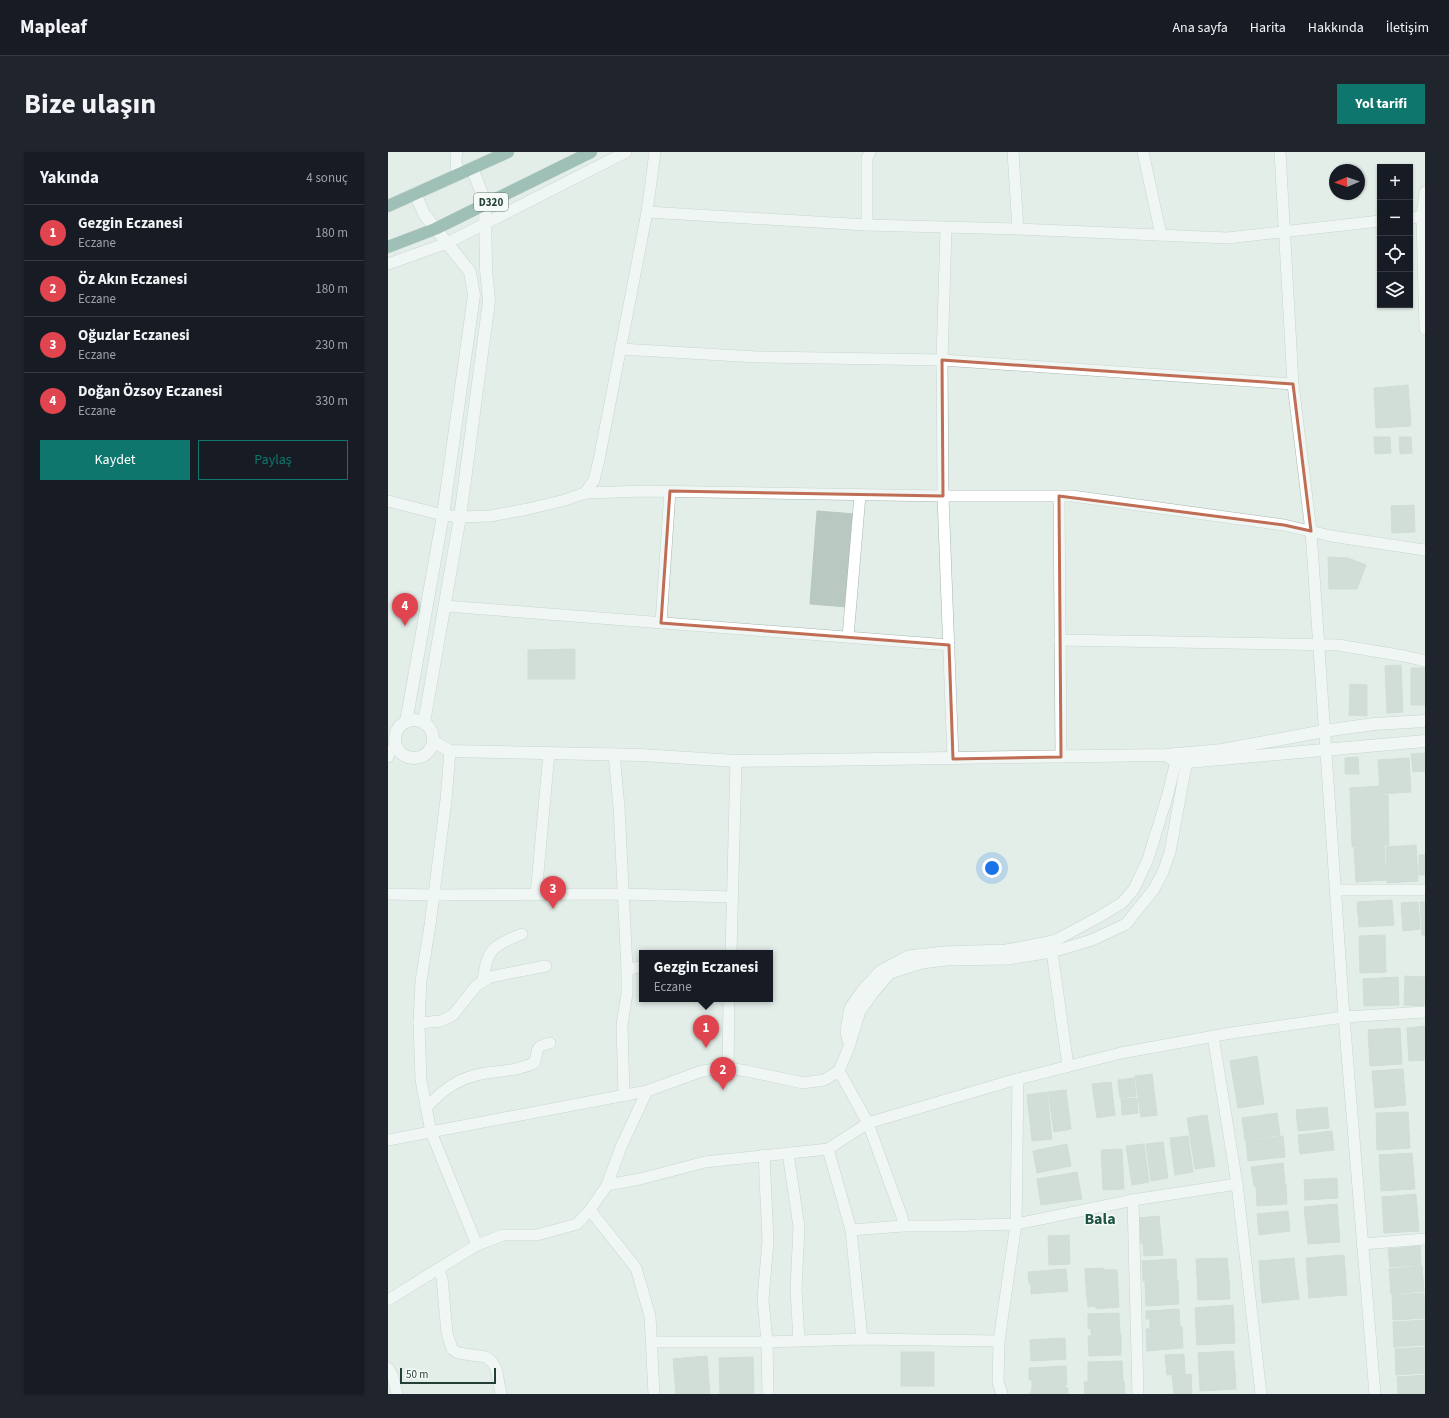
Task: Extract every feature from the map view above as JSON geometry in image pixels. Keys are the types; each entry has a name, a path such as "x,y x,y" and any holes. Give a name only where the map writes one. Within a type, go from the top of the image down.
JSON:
{"highway":[{"path":"388,206 508,152"},
{"name":"D320","path":"388,248 435,229 591,152"}],"street":[{"path":"457,152 457,175"},
{"path":"388,264 447,243 626,152"},
{"path":"585,493 594,480 600,460 647,212 655,152"},
{"path":"867,225 867,158 870,152"},
{"path":"1013,152 1018,229"},
{"path":"1143,152 1161,235"},
{"path":"1280,152 1293,384 1311,532 1344,1016 1375,1394"},
{"path":"424,723 460,517 489,301 486,269 485,205 472,168"},
{"path":"1425,192 1423,217 1425,329"},
{"path":"406,722 443,515 474,295 470,272 424,214 414,193"},
{"path":"647,212 867,225 1018,229 1228,238 1377,221"},
{"path":"1413,218 1423,217"},
{"path":"946,228 942,360 943,496 953,759"},
{"path":"620,349 757,357 942,360 1293,384"},
{"path":"388,502 443,515 460,517 490,516 528,509 565,500 585,493 670,491 860,495 1072,496 1284,525 1331,536 1425,550"},
{"path":"661,623 670,491"},
{"path":"848,637 860,495"},
{"path":"1059,496 1061,757"},
{"path":"444,606 949,645"},
{"path":"1060,640 1338,645 1425,661"},
{"path":"415,720 424,723 432,734 433,741 426,754 420,757 412,758 405,756 399,751 390,752 399,728 406,722 415,720"},
{"path":"1179,757 1324,731 1374,724 1425,721"},
{"path":"433,741 450,751 614,754 736,761 1179,757 1326,749 1425,741"},
{"path":"450,751 446,800 421,981 419,1023 421,1080 431,1132 477,1245"},
{"path":"536,895 549,753"},
{"path":"614,754 619,814 628,993 622,1025 624,1095"},
{"path":"388,1140 647,1091 702,1071 728,1068 803,1083 824,1080 839,1071 849,1047 860,1011 872,993 890,973 922,963 947,960 1008,959 1052,952 1092,940 1126,924 1154,889 1163,872 1170,852 1179,797 1179,757"},
{"path":"849,1047 846,1030 850,1008 861,992 880,971 908,956 944,952 1006,950 1056,940 1122,903 1134,889 1148,859 1179,757"},
{"path":"731,950 736,761"},
{"path":"1335,890 1425,890"},
{"path":"388,894 623,894 732,897"},
{"path":"483,981 485,965 491,952 502,943 522,934"},
{"path":"1052,952 1068,1066"},
{"path":"419,1023 441,1021 454,1015 469,994 483,981 490,977 546,966"},
{"path":"627,969 639,967"},
{"path":"728,1068 729,1002"},
{"path":"607,1185 640,1179 705,1162 828,1149 868,1123 1018,1078 1121,1053 1213,1036 1344,1016 1425,1012"},
{"path":"1213,1036 1237,1184 1261,1394"},
{"path":"426,1108 437,1095 447,1087 463,1080 484,1074 525,1067 534,1063 537,1058 537,1049 540,1046 550,1043"},
{"path":"839,1071 868,1123 902,1217 903,1226"},
{"path":"1002,1394 998,1382 999,1341 1016,1224 1018,1078"},
{"path":"388,1300 477,1245 503,1235 537,1235 577,1224 590,1210 607,1185 621,1147 647,1091"},
{"path":"828,1149 851,1230 862,1339"},
{"path":"788,1153 799,1227 796,1289 799,1341"},
{"path":"764,1155 768,1241 763,1299 767,1342 768,1394"},
{"path":"851,1230 903,1226 1016,1224 1133,1200 1237,1184"},
{"path":"1133,1200 1138,1394"},
{"path":"590,1210 636,1268 650,1316 654,1394"},
{"path":"1362,1244 1425,1239"},
{"path":"438,1269 442,1278 448,1333 452,1349 458,1353 486,1357 492,1362 496,1368 501,1394"},
{"path":"652,1342 767,1342 862,1339 999,1341"},
{"path":"388,1368 393,1377 397,1394"}],"highlighted area":[{"path":"942,360 1293,384 1311,531 1284,525 1059,496 1061,757 953,759 949,645 661,623 670,491 943,496"}],"building":[{"path":"1408,385 1411,426 1376,428 1374,388"},
{"path":"1374,437 1390,437 1391,453 1375,454"},
{"path":"1399,437 1411,437 1412,453 1400,454"},
{"path":"1414,505 1415,532 1392,533 1391,506"},
{"path":"817,511 855,514 848,607 810,604"},
{"path":"1328,557 1348,558 1366,565 1357,589 1329,589"},
{"path":"575,649 575,679 528,679 528,650"},
{"path":"1401,665 1403,712 1387,713 1385,666"},
{"path":"1411,668 1425,668 1425,705 1411,705"},
{"path":"1350,684 1367,685 1367,716 1349,715"},
{"path":"1425,753 1425,771 1413,772 1411,754"},
{"path":"1358,757 1359,774 1345,774 1345,758"},
{"path":"1409,758 1411,792 1380,794 1378,760"},
{"path":"1380,786 1380,795 1388,795 1389,845 1352,847 1350,788"},
{"path":"1416,845 1418,881 1387,883 1386,847"},
{"path":"1384,846 1386,880 1356,882 1354,848"},
{"path":"1419,855 1425,855 1425,875 1419,875"},
{"path":"1392,900 1394,925 1359,927 1357,902"},
{"path":"1418,902 1420,929 1403,931 1401,903"},
{"path":"1420,902 1425,902 1425,935 1422,935"},
{"path":"1385,935 1386,972 1360,973 1359,936"},
{"path":"1405,976 1425,977 1424,1006 1404,1005"},
{"path":"1398,977 1399,1005 1364,1006 1363,979"},
{"path":"1425,1026 1425,1060 1409,1061 1407,1028"},
{"path":"1400,1028 1402,1064 1370,1066 1368,1030"},
{"path":"1257,1056 1264,1104 1238,1108 1230,1061"},
{"path":"1403,1069 1406,1105 1375,1108 1372,1071"},
{"path":"1152,1074 1157,1115 1141,1117 1135,1076"},
{"path":"1134,1078 1136,1096 1120,1098 1118,1080"},
{"path":"1111,1082 1115,1115 1097,1118 1092,1084"},
{"path":"1066,1090 1071,1129 1054,1132 1048,1092"},
{"path":"1047,1092 1052,1139 1032,1141 1027,1095"},
{"path":"1137,1098 1138,1113 1122,1115 1121,1099"},
{"path":"1327,1107 1329,1128 1298,1131 1296,1110"},
{"path":"1408,1112 1410,1148 1377,1150 1376,1113"},
{"path":"1277,1113 1280,1135 1245,1140 1242,1118"},
{"path":"1207,1115 1215,1166 1195,1169 1187,1118"},
{"path":"1332,1131 1334,1150 1300,1154 1298,1135"},
{"path":"1188,1136 1193,1172 1175,1175 1170,1138"},
{"path":"1283,1136 1285,1157 1248,1161 1246,1141"},
{"path":"1163,1142 1168,1178 1151,1181 1146,1144"},
{"path":"1067,1144 1071,1166 1037,1173 1033,1151"},
{"path":"1144,1144 1149,1182 1132,1185 1126,1146"},
{"path":"1122,1149 1124,1189 1103,1190 1101,1150"},
{"path":"1412,1153 1415,1189 1381,1191 1379,1155"},
{"path":"1283,1163 1285,1183 1254,1186 1251,1167"},
{"path":"1077,1172 1082,1199 1041,1205 1037,1179"},
{"path":"1337,1178 1338,1198 1305,1200 1304,1180"},
{"path":"1286,1184 1287,1204 1257,1206 1256,1186"},
{"path":"1416,1194 1419,1231 1384,1233 1382,1197"},
{"path":"1337,1204 1340,1242 1308,1244 1304,1207"},
{"path":"1288,1211 1290,1231 1259,1235 1257,1214"},
{"path":"1159,1216 1163,1255 1144,1256 1143,1243 1140,1243 1138,1218"},
{"path":"1069,1235 1070,1264 1049,1265 1048,1236"},
{"path":"1420,1246 1421,1265 1390,1267 1388,1249"},
{"path":"1344,1255 1347,1295 1309,1298 1306,1258"},
{"path":"1227,1258 1229,1277 1197,1278 1196,1259"},
{"path":"1294,1258 1296,1277 1260,1280 1259,1261"},
{"path":"1176,1259 1177,1279 1143,1281 1142,1261"},
{"path":"1422,1266 1424,1291 1391,1294 1389,1269"},
{"path":"1104,1268 1104,1270 1117,1270 1118,1285 1086,1287 1085,1269"},
{"path":"1066,1269 1068,1291 1031,1294 1031,1284 1029,1284 1028,1272"},
{"path":"1296,1277 1299,1299 1262,1303 1260,1281"},
{"path":"1229,1278 1230,1299 1198,1300 1197,1279"},
{"path":"1178,1280 1179,1304 1146,1306 1145,1282"},
{"path":"1118,1286 1119,1307 1096,1309 1096,1306 1088,1307 1086,1288"},
{"path":"1424,1293 1425,1318 1393,1320 1392,1295"},
{"path":"1233,1305 1235,1343 1197,1345 1195,1308"},
{"path":"1179,1309 1180,1327 1150,1328 1150,1319 1146,1319 1146,1311"},
{"path":"1119,1313 1120,1334 1091,1335 1091,1328 1088,1329 1088,1314"},
{"path":"1425,1320 1425,1345 1394,1347 1393,1322"},
{"path":"1182,1327 1183,1348 1147,1351 1146,1329"},
{"path":"1121,1334 1121,1355 1089,1356 1088,1336"},
{"path":"1065,1338 1066,1359 1031,1361 1030,1340"},
{"path":"1425,1347 1425,1373 1396,1375 1395,1349"},
{"path":"1233,1351 1235,1369 1199,1372 1198,1353"},
{"path":"901,1352 934,1352 934,1386 901,1386"},
{"path":"1184,1354 1185,1374 1167,1375 1165,1355"},
{"path":"707,1356 710,1394 676,1394 673,1359"},
{"path":"753,1357 754,1394 720,1394 719,1358"},
{"path":"1122,1361 1123,1380 1088,1381 1088,1362"},
{"path":"1066,1366 1067,1385 1032,1387 1032,1380 1029,1380 1029,1368"},
{"path":"1235,1370 1236,1389 1200,1391 1199,1373"},
{"path":"1191,1374 1192,1394 1174,1394 1172,1376"},
{"path":"1425,1375 1425,1394 1398,1394 1397,1377"},
{"path":"1124,1381 1125,1394 1085,1394 1084,1382"},
{"path":"1065,1386 1065,1388 1068,1388 1068,1394 1029,1394 1032,1393 1031,1388"}],"place":[{"name":"Doğan Özsoy Eczanesi","path":"405,626"},
{"name":"Oğuzlar Eczanesi","path":"553,909"},
{"name":"Gezgin Eczanesi","path":"706,1048"},
{"name":"Öz Akın Eczanesi","path":"723,1090"}],"district":[{"name":"Bala","path":"1100,1218"}]}
